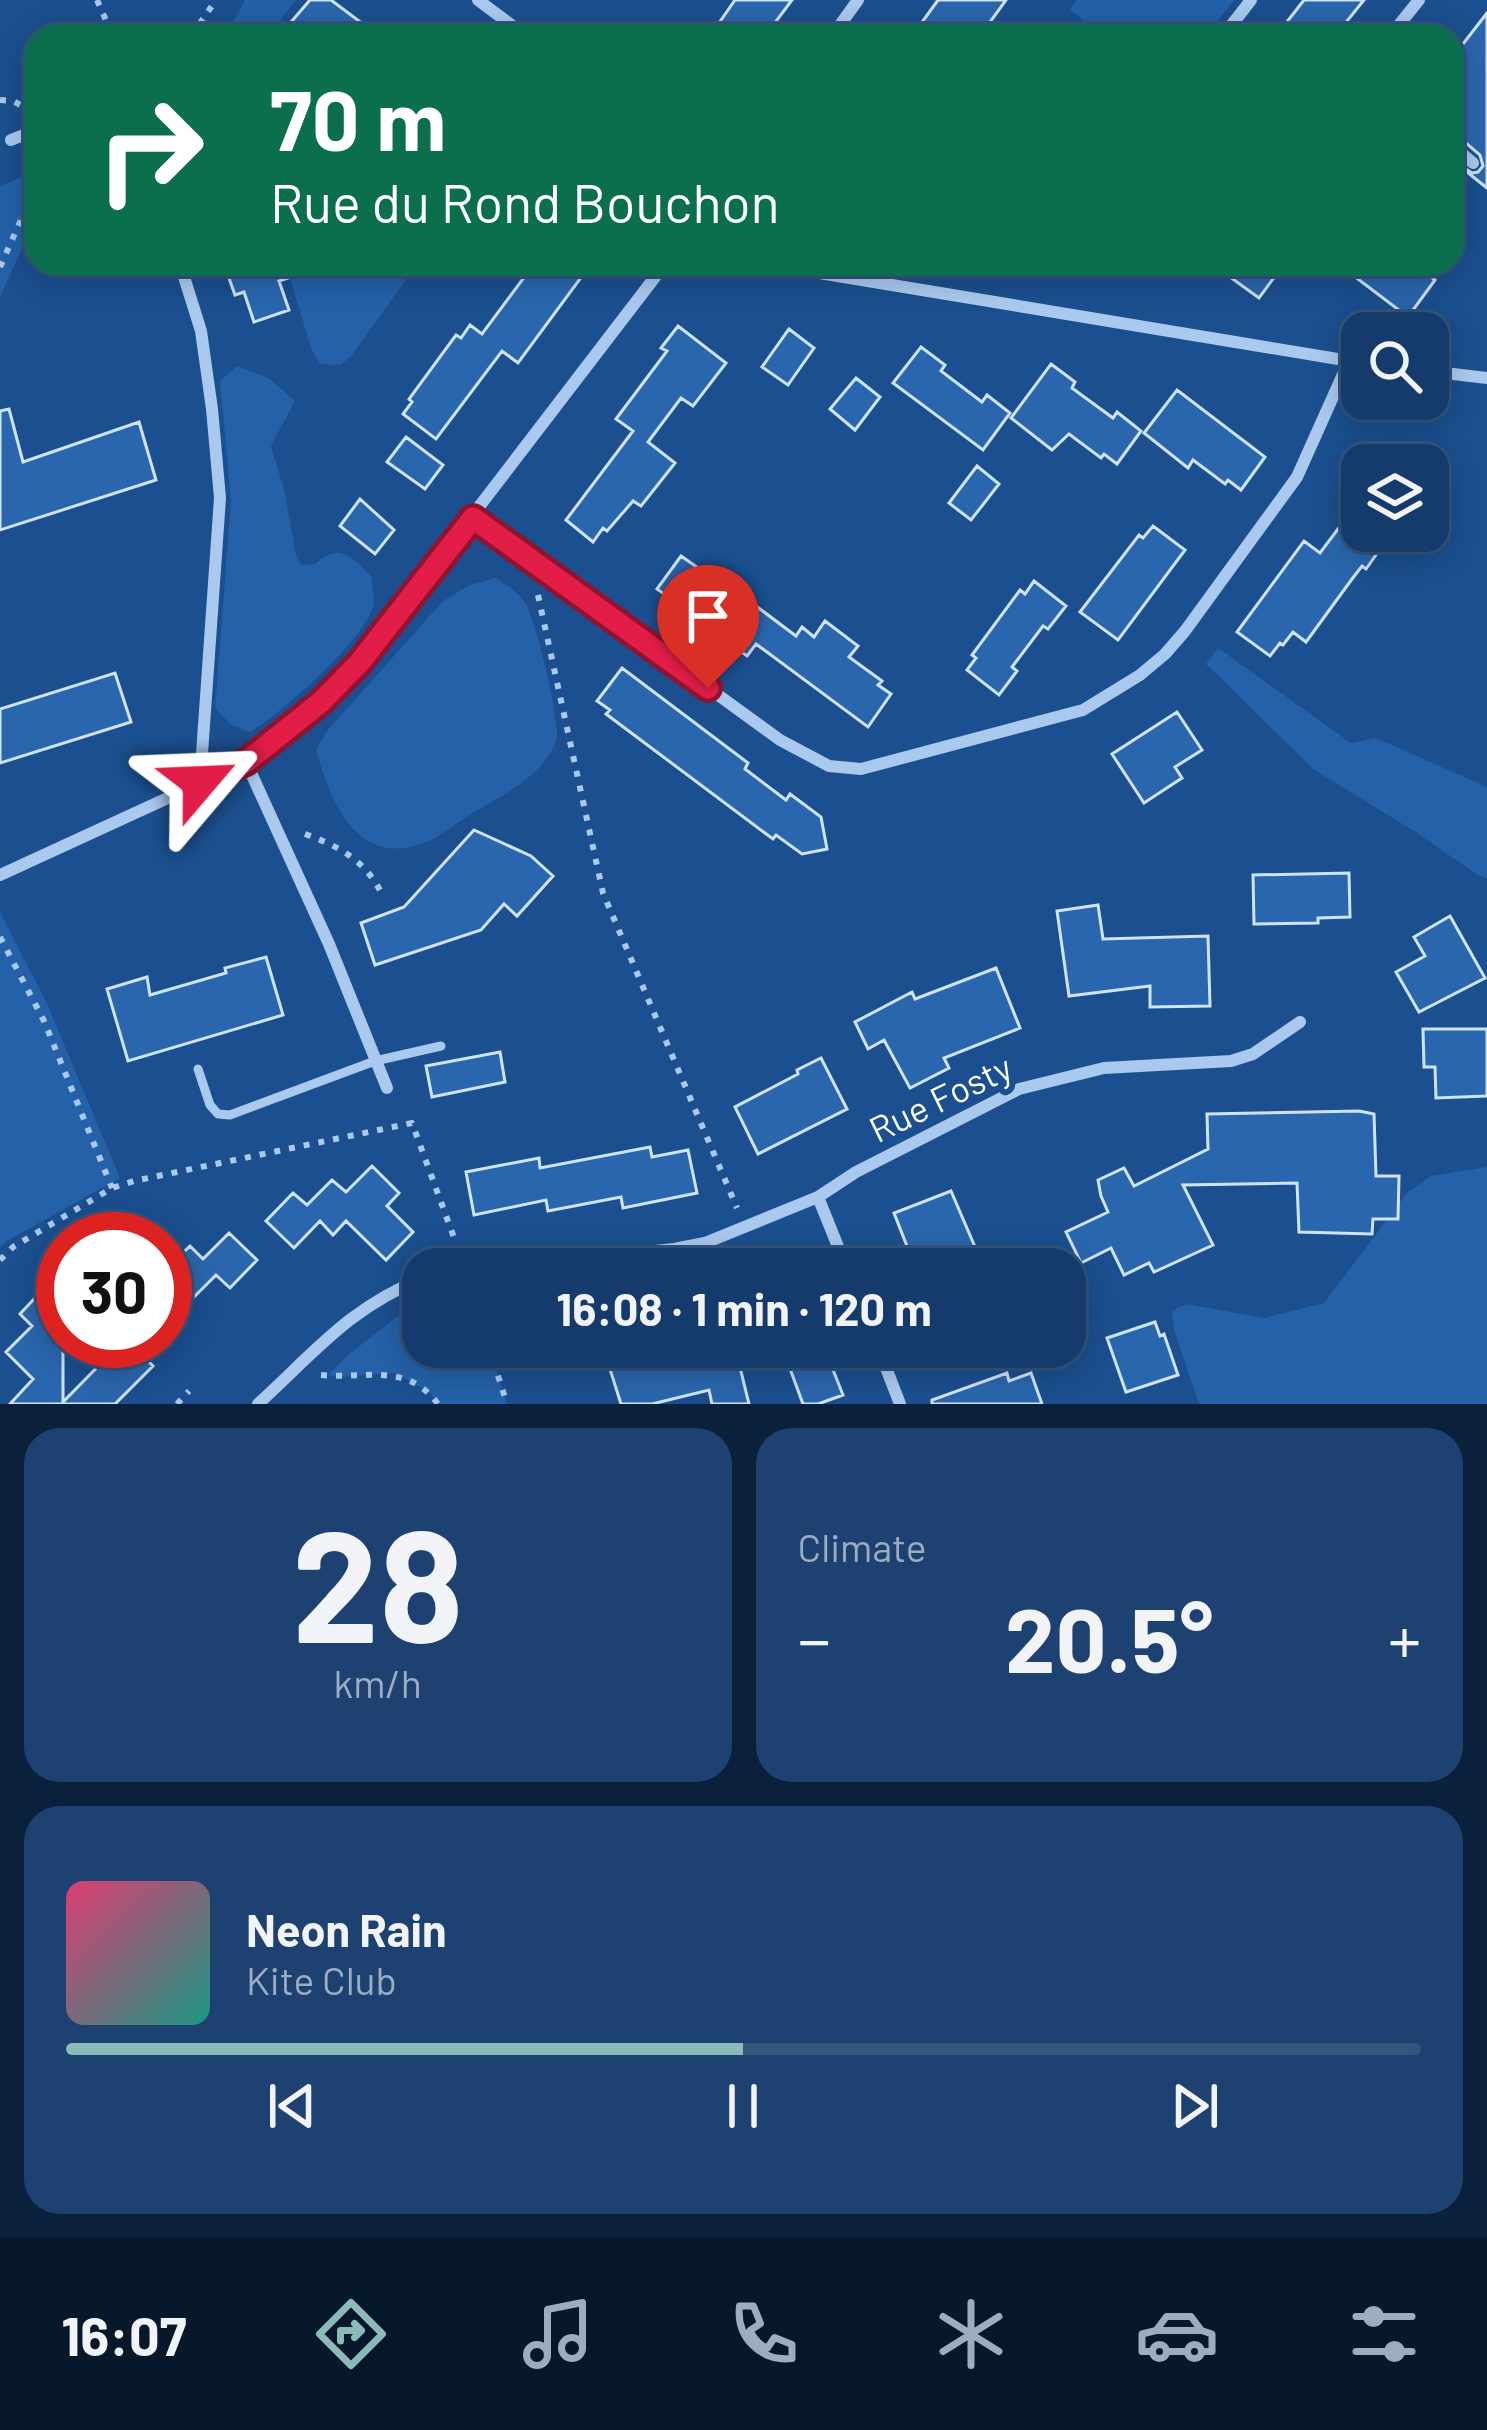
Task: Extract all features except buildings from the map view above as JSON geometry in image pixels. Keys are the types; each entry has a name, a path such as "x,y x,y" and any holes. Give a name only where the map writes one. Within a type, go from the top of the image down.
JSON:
{"street":[{"path":"478,0 510,24"},
{"path":"1232,24 1251,0"},
{"path":"1400,24 1419,0"},
{"path":"1464,156 1473,163"},
{"path":"184,276 201,331 220,498 200,782"},
{"path":"0,875 246,762 321,702 360,662 656,276"},
{"path":"837,276 1341,360"},
{"path":"1449,374 1487,379"},
{"path":"473,518 780,740 829,766 861,770 1083,710 1140,675 1185,631 1297,477 1341,391"},
{"path":"246,762 329,944 386,1088"},
{"name":"Rue Fosty","path":"679,1248 705,1243 818,1197 856,1172 1018,1089 1104,1068 1231,1061 1253,1054 1300,1022"},
{"path":"818,1197 839,1248"},
{"path":"258,1404 359,1310 402,1286"},
{"path":"886,1368 900,1404"}],"lane":[{"path":"197,1070 210,1105 218,1114 230,1115 375,1061 441,1046"}],"path":[{"path":"0,268 24,213"},
{"path":"530,558 603,893 745,1228"},
{"path":"281,839 307,833 357,859 383,896"},
{"path":"0,937 44,1021 112,1188"},
{"path":"0,1260 13,1246 112,1188 412,1123 453,1248"},
{"path":"496,1368 507,1404"},
{"path":"291,1374 395,1373 430,1393 438,1404"},
{"path":"177,1404 189,1391"}],"shaded area":[{"path":"245,0 296,0 277,24 232,24"},
{"path":"1077,0 1234,0 1215,24 1088,24 1070,9"},
{"path":"24,176 24,244 0,297 0,186"},
{"path":"290,276 408,276 341,365 320,364"},
{"path":"237,366 269,378 295,401 271,446 301,565 345,554 371,576 374,598 367,619 339,655 301,693 250,732 230,724 215,708 231,502 220,381"},
{"path":"496,578 521,597 529,610 554,709 557,735 553,748 526,780 436,837 400,848 381,846 364,838 339,809 316,750 327,731 443,601 470,585"},
{"path":"1218,648 1351,743 1376,738 1487,787 1487,878 1313,769 1206,664"},
{"path":"0,912 48,1006 120,1178 59,1212 36,1212 36,1225 0,1247"},
{"path":"1487,1167 1487,1404 1199,1404 1172,1311 1187,1304 1264,1318 1324,1303 1407,1193 1431,1176"},
{"path":"402,1313 402,1368 496,1368 507,1404 438,1404 430,1393 395,1373 328,1375"}],"route":[{"path":"200,782 246,762 321,702 360,662 473,518 708,688"}]}
